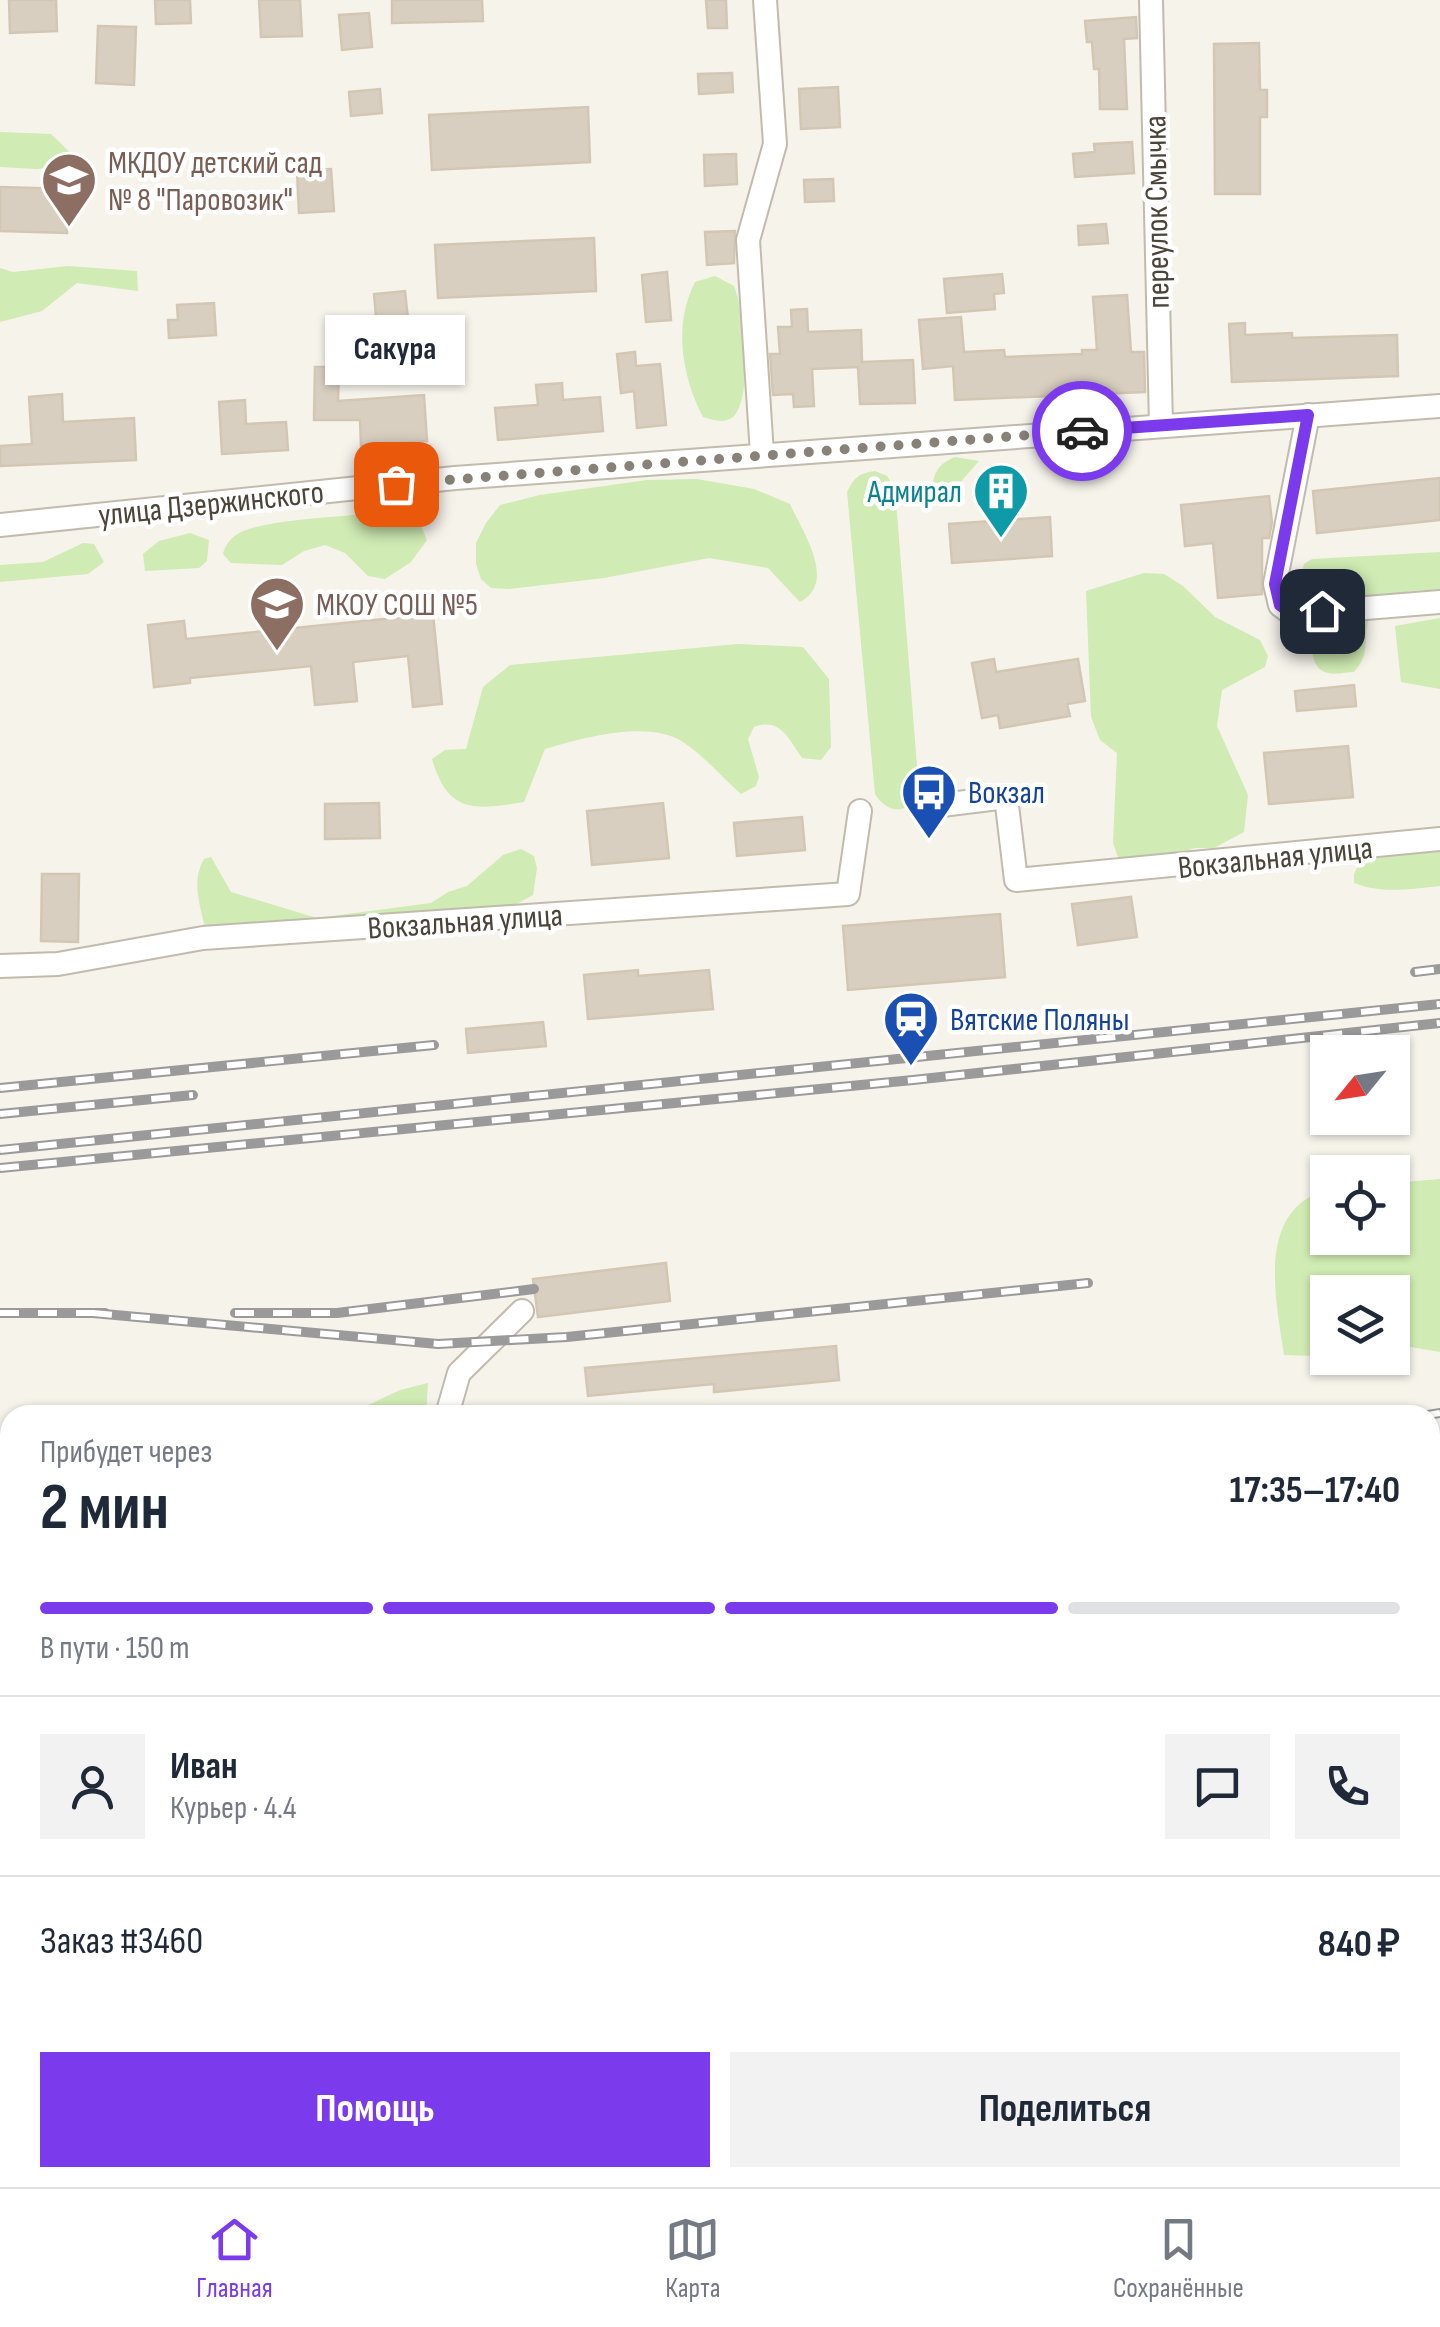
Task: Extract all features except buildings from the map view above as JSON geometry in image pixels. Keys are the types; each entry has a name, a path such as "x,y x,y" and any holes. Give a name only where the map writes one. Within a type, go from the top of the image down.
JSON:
{"street":[{"path":"762,454 748,240 775,144 765,0"},
{"name":"переулок Смычка","path":"1152,0 1161,425"},
{"name":"улица Дзержинского","path":"0,525 455,478 1440,406"},
{"path":"1308,415 1275,584 1280,605 1292,614 1440,602"},
{"name":"Вокзальная улица","path":"942,805 1006,797 1016,880 1440,839"},
{"name":"Вокзальная улица","path":"0,966 58,964 203,938 848,894 860,811"},
{"path":"450,1405 460,1373 522,1311"}],"green space":[{"path":"0,132 51,134 84,166 0,167"},
{"path":"68,266 137,271 138,291 77,283 42,311 0,322 0,268 13,272"},
{"path":"715,276 734,286 745,353 739,407 733,417 722,421 703,417 685,368 682,333 695,282"},
{"path":"955,457 979,461 944,501 931,497 936,472"},
{"path":"875,471 887,476 895,488 919,791 910,805 898,809 886,806 875,794 847,492 858,477"},
{"path":"697,479 754,489 790,504 814,556 816,582 811,593 800,602 768,568 709,558 604,578 509,589 491,588 481,579 476,543 500,505 540,495 647,480"},
{"path":"376,513 409,514 418,519 427,540 411,562 385,579 368,576 345,553 325,545 304,551 282,565 231,563 223,554 236,535 263,525"},
{"path":"190,533 209,540 207,561 199,568 145,571 143,554 159,541"},
{"path":"83,543 94,544 104,562 88,574 0,582 0,565 43,562"},
{"path":"1440,552 1440,590 1406,592 1385,599 1370,614 1364,655 1354,672 1331,674 1320,669 1312,646 1319,611 1301,577 1304,564 1312,559"},
{"path":"1144,573 1164,574 1183,586 1215,617 1260,640 1268,656 1265,667 1222,690 1217,726 1248,795 1244,832 1214,848 1195,848 1134,868 1118,857 1113,843 1117,753 1100,740 1091,717 1086,591"},
{"path":"1440,618 1440,689 1401,682 1395,626"},
{"path":"738,644 803,647 829,679 831,747 821,760 802,758 783,732 763,725 754,727 748,739 759,777 756,786 741,794 683,742 652,732 615,733 545,749 524,802 465,804 446,790 438,777 432,759 445,750 466,749 483,687 510,665"},
{"path":"521,849 534,856 537,868 533,895 496,915 205,928 198,893 200,868 204,859 211,857 231,892 317,918 431,903 467,886 503,855"},
{"path":"1440,850 1440,886 1386,890 1354,883 1361,860 1375,854"},
{"path":"1440,1179 1440,1352 1410,1347 1410,1275 1310,1275 1310,1356 1284,1355 1275,1259 1289,1216 1310,1198 1310,1255 1410,1255 1410,1182"},
{"path":"428,1383 427,1405 368,1405 400,1390"}],"railway":[{"path":"1415,972 1440,969"},
{"path":"0,1150 1440,1004"},
{"path":"0,1168 913,1080 1440,1023"},
{"path":"0,1088 434,1045"},
{"path":"0,1114 193,1095"},
{"path":"93,1313 438,1344 567,1337 1088,1283"},
{"path":"235,1313 337,1313 534,1289"},
{"path":"0,1313 105,1313"}],"way so far":[{"path":"396,484 1082,431"}],"place":[{"name":"МКДОУ детский сад № 8 \"Паровозик\"","path":"69,229"},
{"name":"Сакура","path":"396,484"},
{"name":"Адмирал","path":"1001,540"},
{"name":"МКОУ СОШ №5","path":"277,653"},
{"name":"Вокзал","path":"929,841"},
{"name":"Вятские Поляны","path":"911,1068"}],"route":[{"path":"1082,431 1308,415 1275,584 1280,605 1292,614 1322,611"}]}
